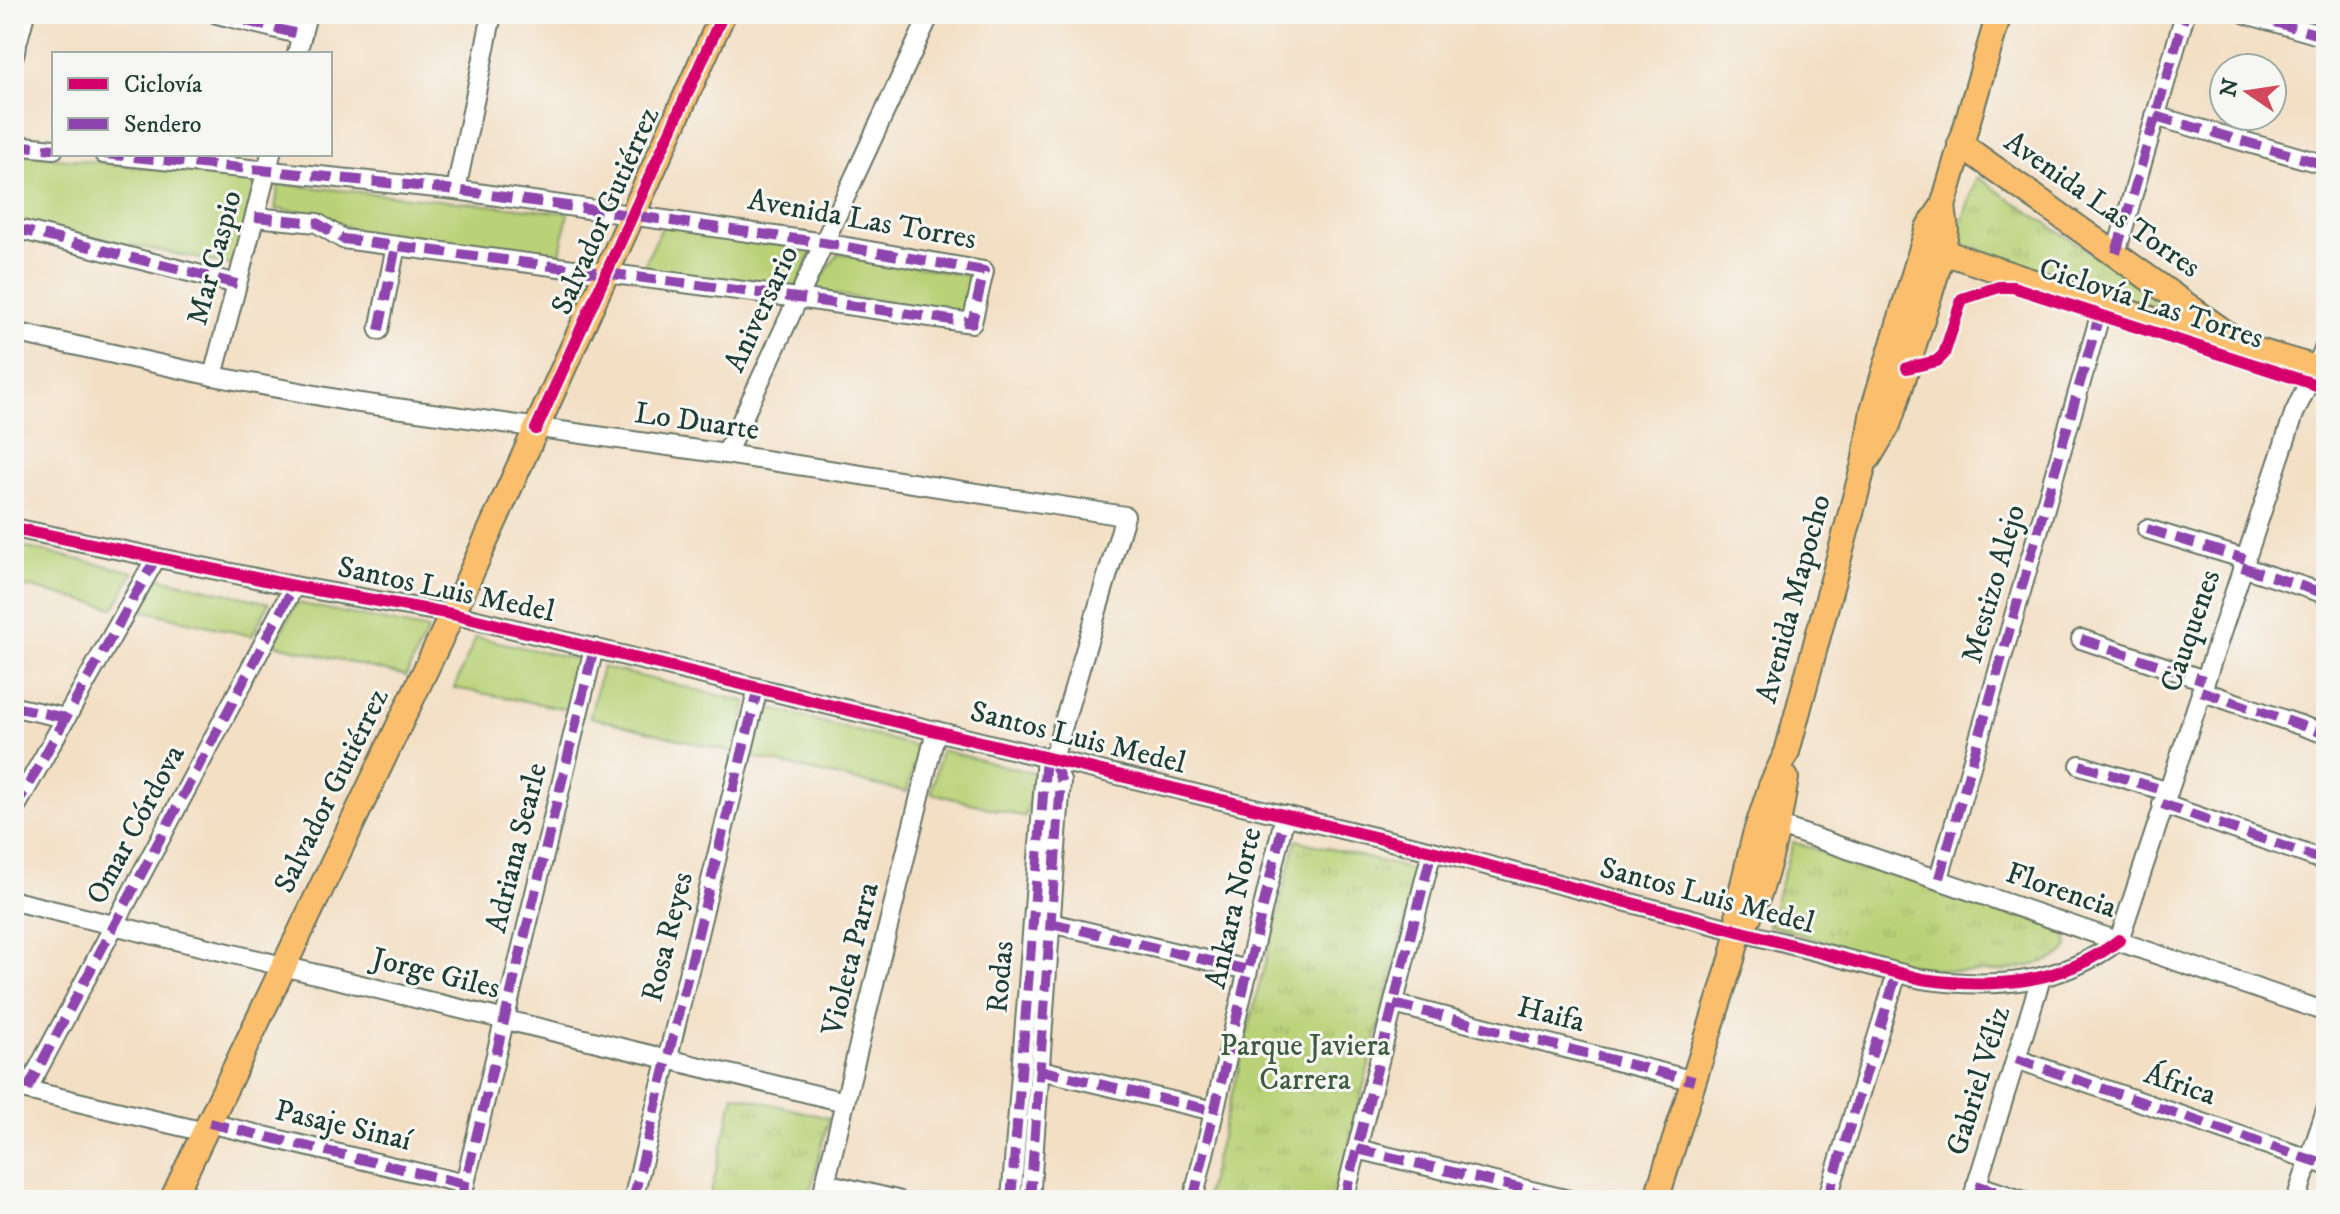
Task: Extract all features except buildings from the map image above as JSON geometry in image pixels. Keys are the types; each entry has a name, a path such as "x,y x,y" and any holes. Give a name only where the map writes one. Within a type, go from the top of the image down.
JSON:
{"main road":[{"name":"Salvador Gutiérrez","path":"172,1200 452,614 723,14"},
{"name":"Avenida Mapocho","path":"1656,1200 1739,931 1738,905 1766,830 1771,786 1787,752 1864,464 1873,410 1925,237 1943,206 1999,14"},
{"name":"Avenida Las Torres","path":"1960,144 2245,347"},
{"name":"Avenida Mapocho","path":"1864,464 1891,415 1943,252 1946,230 1943,206"},
{"name":"Avenida Las Torres","path":"1943,252 2103,305 2320,369"}],"street":[{"path":"14,55 25,14"},
{"path":"217,14 302,35"},
{"path":"298,52 307,14"},
{"path":"456,190 492,14"},
{"name":"Aniversario","path":"726,454 930,14"},
{"path":"2116,253 2185,14"},
{"path":"2246,14 2326,37"},
{"path":"2155,116 2326,165"},
{"path":"14,145 52,149"},
{"name":"Avenida Las Torres","path":"145,156 269,162 824,243 984,271 972,323 343,239 317,223 255,217"},
{"name":"Mar Caspio","path":"213,376 269,162"},
{"path":"14,228 237,284"},
{"path":"379,330 396,246"},
{"name":"Mestizo Alejo","path":"1939,878 2103,305"},
{"name":"Lo Duarte","path":"14,332 213,376 353,402 726,454 1125,516 1050,758"},
{"name":"Cauquenes","path":"2119,940 2294,414 2320,369 2326,345"},
{"name":"Santos Luis Medel","path":"14,528 294,586 452,614 1432,851 1897,973 1973,984 2041,978 2087,962 2119,940"},
{"path":"2147,529 2326,594"},
{"path":"14,810 156,558"},
{"name":"Omar Córdova","path":"20,1088 114,925 294,586"},
{"path":"2081,639 2326,734"},
{"name":"Adriana Searle","path":"463,1192 594,648"},
{"name":"Rosa Reyes","path":"633,1200 758,688"},
{"path":"14,707 66,718"},
{"name":"Violeta Parra","path":"823,1191 936,731"},
{"name":"Rodas","path":"1030,1200 1061,781 1050,758"},
{"name":"Rodas","path":"1011,1200 1050,758"},
{"path":"2080,765 2326,861"},
{"name":"Ankara Norte","path":"1193,1200 1285,815"},
{"name":"Florencia","path":"1766,830 1939,878 2326,1012"},
{"path":"1344,1200 1432,851"},
{"name":"Jorge Giles","path":"14,901 845,1102"},
{"path":"1051,923 1248,970"},
{"path":"1827,1200 1897,973"},
{"name":"Gabriel Véliz","path":"1974,1192 2041,978"},
{"name":"Haifa","path":"1394,1004 1694,1081"},
{"name":"África","path":"2016,1059 2318,1162"},
{"path":"1040,1070 1214,1111"},
{"name":"Pasaje Sinaí","path":"20,1088 207,1128 463,1192"},
{"path":"2296,1200 2318,1162 2326,1110"},
{"path":"1357,1149 1569,1200"},
{"path":"823,1191 897,1200"},
{"path":"1974,1192 2021,1200"}],"green space":[{"path":"14,153 256,180 235,266 14,221"},
{"path":"1977,177 2189,318 1955,242"},
{"path":"279,184 568,213 559,259 370,238 319,214 275,209"},
{"path":"664,223 815,244 795,293 641,272"},
{"path":"838,253 970,276 962,315 814,291"},
{"path":"14,545 134,572 114,608 14,584"},
{"path":"156,577 269,603 252,636 141,610"},
{"path":"297,603 428,630 406,676 274,644"},
{"path":"476,637 584,661 567,709 454,688"},
{"path":"602,667 747,702 735,753 590,717"},
{"path":"764,707 919,747 907,792 751,757"},
{"path":"941,750 1036,774 1025,817 931,793"},
{"name":"Parque Javiera Carrera","path":"1296,840 1418,871 1335,1200 1205,1200"},
{"path":"1793,842 2050,925 2066,938 2067,950 2056,958 2034,965 2001,971 1968,972 1900,963 1768,925"},
{"path":"734,1095 829,1118 808,1200 709,1200"}],"marked path":[{"path":"217,14 302,35"},
{"path":"2116,253 2185,14"},
{"path":"2246,14 2326,37"},
{"path":"2155,116 2326,165"},
{"path":"14,145 52,149"},
{"path":"124,156 456,190 824,243 984,271 972,323 343,239 317,223 255,217"},
{"path":"14,228 237,284"},
{"path":"379,330 396,246"},
{"path":"1939,878 2101,309"},
{"path":"2147,529 2245,559"},
{"path":"14,810 156,558"},
{"path":"2242,567 2326,594"},
{"path":"27,1090 294,586"},
{"path":"2081,639 2204,680"},
{"path":"461,1200 594,648"},
{"path":"633,1200 758,688"},
{"path":"2201,691 2326,734"},
{"path":"14,707 66,718"},
{"path":"1011,1200 1046,757"},
{"path":"1030,1200 1061,781 1053,759"},
{"path":"2080,765 2166,791"},
{"path":"2162,804 2326,861"},
{"path":"1193,1200 1285,815"},
{"path":"1344,1200 1432,851"},
{"path":"1051,923 1248,970"},
{"path":"1827,1200 1897,973"},
{"path":"1394,1004 1694,1081"},
{"path":"2016,1059 2326,1165"},
{"path":"1040,1070 1214,1111"},
{"path":"209,1123 465,1184"},
{"path":"1357,1149 1569,1200"},
{"path":"1976,1185 2021,1200"}],"cycle path":[{"path":"536,429 723,14"},
{"name":"Ciclovía Las Torres","path":"1907,368 1937,361 1944,354 1962,299 1999,287 2013,287 2326,388"},
{"path":"14,528 294,586 452,614 1432,851 1922,979 1974,983 2025,980 2074,966 2119,940"}]}
